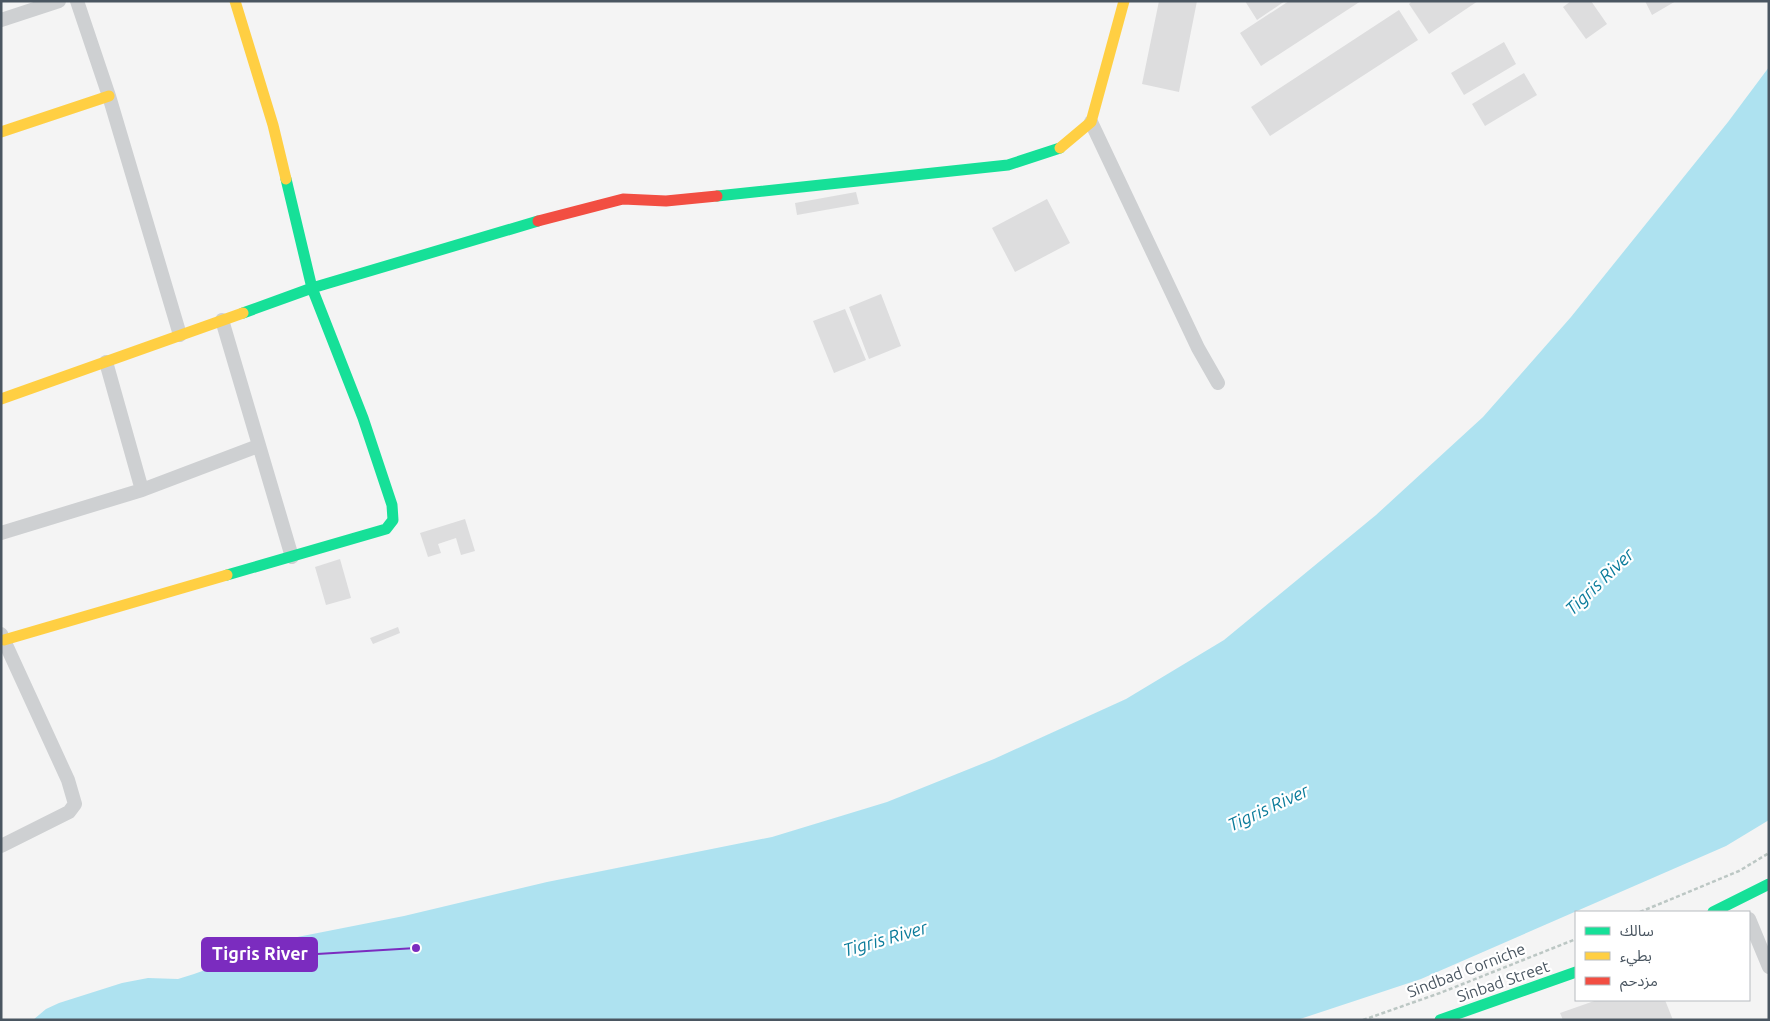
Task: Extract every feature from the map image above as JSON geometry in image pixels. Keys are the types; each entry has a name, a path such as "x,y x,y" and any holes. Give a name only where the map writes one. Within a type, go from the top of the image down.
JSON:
{"street":[{"path":"1,20 59,1"},
{"path":"77,1 109,96 180,335"},
{"path":"1,846 69,812 75,804 68,780 3,637 386,529 393,520 392,505 363,418 312,288 273,125 235,1"},
{"path":"1,399 312,288 565,213 623,199 666,201 1008,165 1056,150 1091,122 1124,1"},
{"path":"1,132 109,96"},
{"path":"1091,122 1198,348 1218,383"},
{"path":"222,320 292,556"},
{"path":"106,362 142,490"},
{"path":"1,533 142,490 258,446"},
{"path":"1718,911 1743,906 1769,884"},
{"path":"1750,921 1769,967"},
{"name":"Sinbad Street","path":"1440,1020 1575,972"}],"path":[{"path":"1642,911 1739,871 1769,853"},
{"name":"Sindbad Corniche","path":"1363,1020 1440,993 1575,939"}],"water":[{"path":"1769,67 1769,820 1726,846 1421,979 1297,1020 33,1020 46,1009 59,1003 122,983 148,978 178,979 219,965 237,955 272,942 404,916 547,882 772,837 887,802 994,759 1126,699 1224,640 1376,515 1483,417 1571,317 1728,122"}],"building":[{"path":"1159,1 1197,1 1179,92 1142,84"},
{"path":"1245,1 1285,1 1257,20"},
{"path":"1289,1 1361,1 1261,66 1240,33"},
{"path":"1412,1 1478,1 1429,34 1409,4"},
{"path":"1571,1 1591,1 1607,24 1586,39 1563,7"},
{"path":"1645,1 1676,1 1652,15"},
{"path":"1399,10 1418,40 1270,136 1251,107"},
{"path":"1504,42 1516,64 1464,95 1451,73"},
{"path":"1524,73 1537,95 1485,126 1472,104"},
{"path":"856,192 859,204 797,215 795,203"},
{"path":"1047,199 1070,243 1015,272 992,228"},
{"path":"881,294 901,346 869,359 849,307"},
{"path":"845,309 866,360 834,373 813,321"},
{"path":"465,519 475,551 461,555 456,538 438,544 441,553 428,557 420,533"},
{"path":"340,559 351,598 326,605 315,567"},
{"path":"398,627 400,633 373,644 370,638"},
{"path":"1594,1001 1665,1001 1673,1020 1563,1020 1560,1013"}],"traffic: fast":[{"path":"717,196 1008,165 1060,148"},
{"path":"227,575 386,529 393,520 392,505 363,418 312,288 286,179"},
{"path":"243,313 312,288 538,221"},
{"path":"1715,911 1769,884"},
{"path":"1440,1020 1575,972"}],"traffic: slow":[{"path":"235,1 273,125 286,179"},
{"path":"1060,148 1091,122 1124,1"},
{"path":"1,132 109,96"},
{"path":"1,399 243,313"},
{"path":"4,640 227,575"}],"traffic: jam":[{"path":"538,221 623,199 666,201 717,196"}],"place":[{"name":"Tigris River","path":"416,948"}]}
